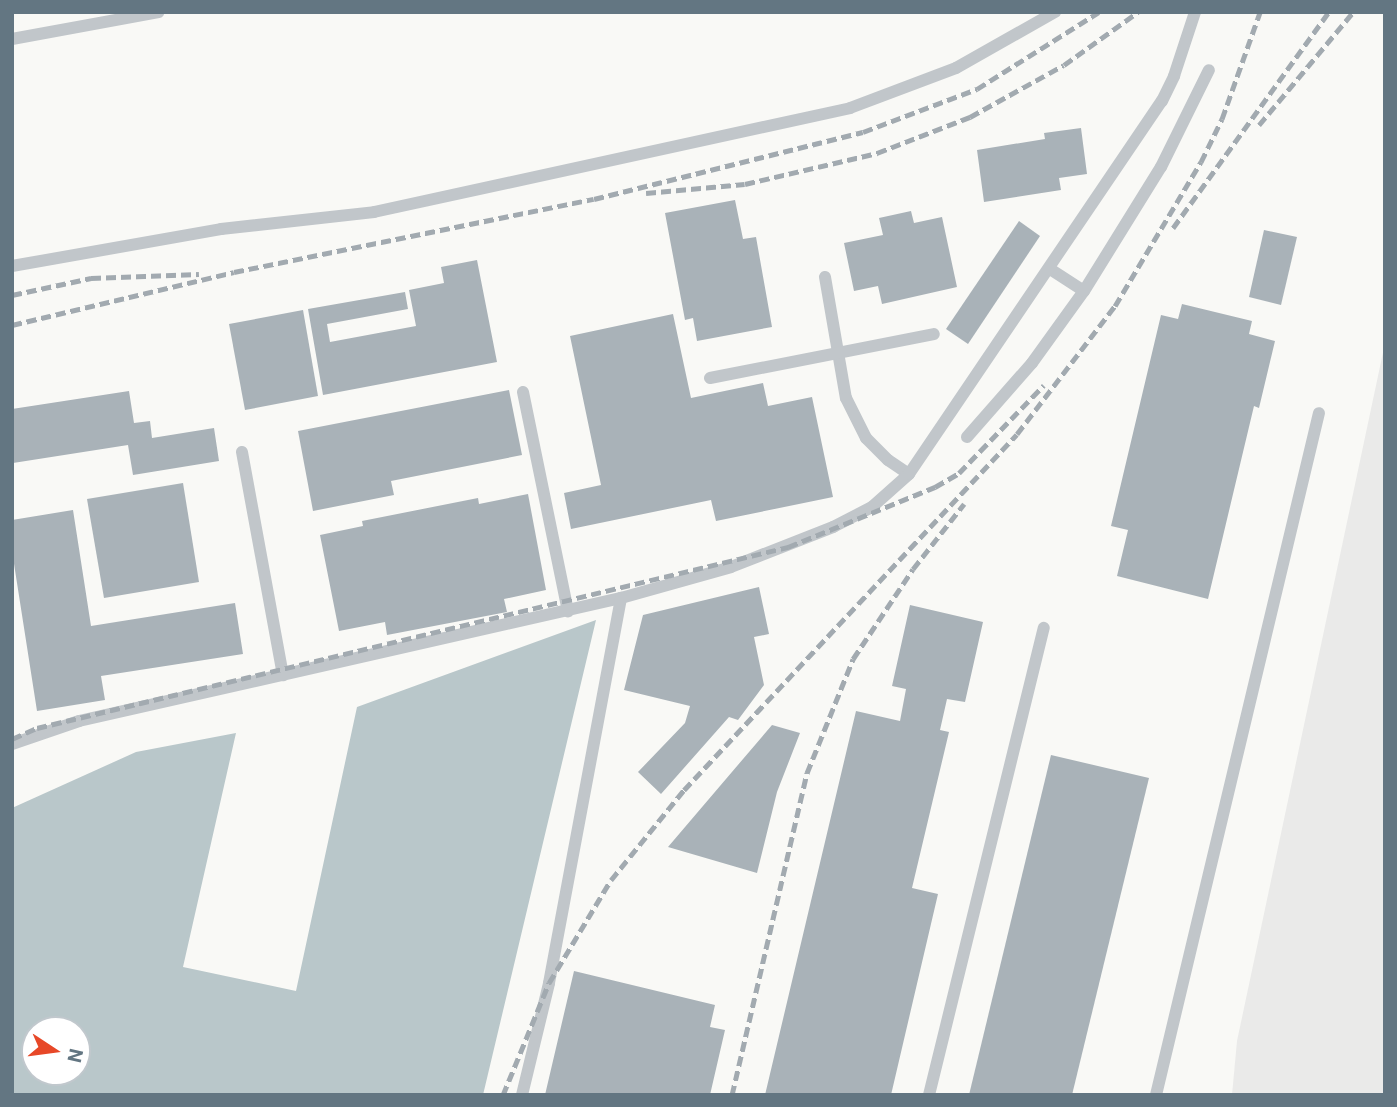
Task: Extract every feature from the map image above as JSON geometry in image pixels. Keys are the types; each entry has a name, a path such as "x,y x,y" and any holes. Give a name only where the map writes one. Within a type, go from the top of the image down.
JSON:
{"lane":[{"path":"12,39 159,12"},
{"path":"12,266 220,229 374,212 850,108 956,68 1055,12"},
{"path":"12,744 79,721 621,598 731,567 833,527 872,507 909,474 1050,270 1162,101 1174,76 1195,12"},
{"path":"967,437 1032,363 1084,291 1161,167 1209,70"},
{"path":"1050,270 1084,291"},
{"path":"825,278 846,398 866,438 888,460 909,474"},
{"path":"710,378 838,355 934,334"},
{"path":"523,392 568,611"},
{"path":"1156,1095 1319,413"},
{"path":"242,452 283,675"},
{"path":"522,1095 549,984 621,598"},
{"path":"929,1095 1044,628"}],"shaded area":[{"path":"1385,343 1385,1095 1232,1095 1237,1041"},
{"path":"596,620 483,1095 12,1095 12,808 136,752 236,733 183,967 296,991 357,707"}],"building":[{"path":"1081,128 1087,174 1059,178 1061,190 984,202 977,150 1045,139 1044,133"},
{"path":"735,200 743,239 756,237 772,327 697,341 693,318 685,320 665,213"},
{"path":"911,211 914,223 942,217 957,287 882,304 878,286 854,291 844,243 883,235 879,218"},
{"path":"1019,221 1040,236 968,344 946,329"},
{"path":"1264,230 1297,237 1281,305 1249,297"},
{"path":"477,260 497,362 323,395 308,309 405,292 408,309 327,324 330,342 416,326 409,290 444,283 441,267"},
{"path":"1182,304 1252,321 1249,334 1275,341 1259,408 1254,406 1208,599 1117,576 1128,530 1111,526 1161,315 1178,319"},
{"path":"303,310 318,396 245,410 229,324"},
{"path":"673,314 691,398 763,383 768,406 812,397 833,497 716,521 711,500 571,529 564,493 601,485 570,336"},
{"path":"509,390 522,455 391,481 394,495 313,511 298,431"},
{"path":"129,391 134,423 150,421 152,438 214,428 219,461 133,475 128,445 13,463 12,409"},
{"path":"183,483 199,582 104,598 87,499"},
{"path":"528,494 546,590 504,599 507,612 387,635 385,622 339,631 320,535 363,526 362,521 478,498 479,504"},
{"path":"73,510 91,626 235,603 243,654 101,676 105,700 37,711 12,551 12,520"},
{"path":"759,587 769,634 754,637 764,685 738,720 729,717 661,794 638,772 685,723 690,706 624,690 643,615"},
{"path":"910,605 983,622 965,702 947,699 940,730 949,732 912,888 938,894 891,1095 765,1095 856,711 900,721 906,689 892,686"},
{"path":"772,725 800,733 777,792 757,873 668,847"},
{"path":"1051,755 1149,778 1072,1095 969,1095"},
{"path":"574,971 715,1005 710,1027 725,1030 710,1095 545,1095"}],"railway":[{"path":"12,325 234,272 594,199 863,132 977,89 1099,12"},
{"path":"646,193 745,184 877,153 970,117 1064,65 1138,12"},
{"path":"503,1095 549,983 611,880 684,790 1017,434 1115,306 1201,162 1222,119 1260,12"},
{"path":"1173,228 1329,12"},
{"path":"1259,125 1353,12"},
{"path":"12,295 91,278 199,274"},
{"path":"12,739 37,728 788,547 935,487 959,473 1044,385"},
{"path":"732,1095 807,773 853,659 913,569 964,504"}]}
